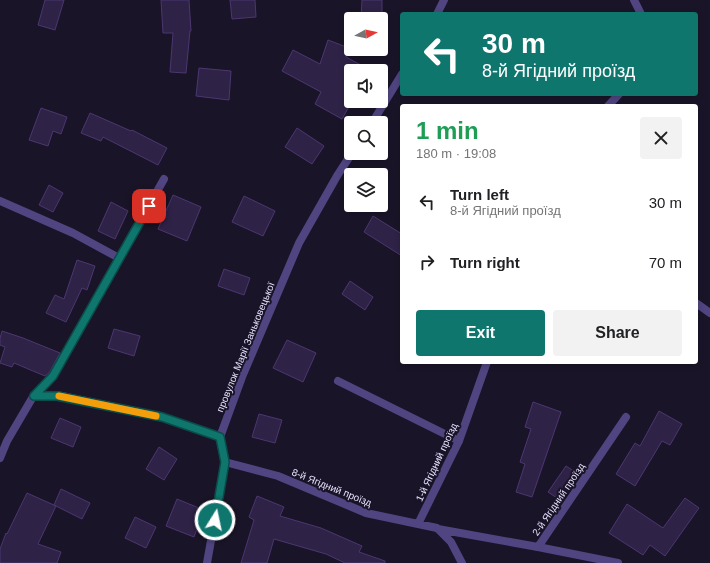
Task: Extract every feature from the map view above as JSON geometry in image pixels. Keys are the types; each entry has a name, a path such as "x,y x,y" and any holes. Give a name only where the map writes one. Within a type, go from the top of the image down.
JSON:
{"street":[{"path":"438,12 444,0"},
{"path":"634,0 640,12"},
{"path":"376,116 400,77"},
{"path":"610,104 617,96"},
{"name":"провулок Марії Заньковецької","path":"220,437 242,377 299,243 347,160"},
{"path":"0,458 6,441 34,396 53,376 164,179"},
{"path":"0,201 73,233 119,258"},
{"path":"698,304 710,313"},
{"name":"1-й Ягідний проїзд","path":"418,524 459,441 486,364"},
{"path":"338,381 459,441"},
{"path":"34,396 57,396 162,417 220,437 225,462 207,563"},
{"name":"2-й Ягідний проїзд","path":"437,528 538,547 626,417"},
{"name":"8-й Ягідний проїзд","path":"225,462 278,476 366,513 437,528"},
{"path":"437,528 451,542 462,563"},
{"path":"538,547 614,563"}],"building":[{"path":"45,0 64,0 55,30 38,25"},
{"path":"161,0 189,0 191,31 186,73 170,72 173,33 163,33"},
{"path":"230,0 255,0 256,17 232,19"},
{"path":"362,0 382,0 382,12 361,12"},
{"path":"328,40 344,46 344,56 359,64 344,64 344,108 348,108 342,119 315,104 321,92 282,71 293,50 320,64"},
{"path":"199,68 231,71 229,100 196,96"},
{"path":"41,108 67,117 61,134 53,131 48,146 29,140"},
{"path":"90,113 131,131 132,130 167,148 158,165 103,137 101,141 81,133"},
{"path":"297,128 324,146 312,164 285,147"},
{"path":"49,185 63,193 53,212 39,205"},
{"path":"173,195 201,207 187,241 158,229"},
{"path":"244,196 275,211 263,236 232,222"},
{"path":"111,202 128,211 115,239 98,231"},
{"path":"373,216 400,233 400,255 364,232"},
{"path":"77,260 95,266 87,290 82,288 66,322 46,313 55,295 64,299"},
{"path":"224,269 250,278 244,295 218,286"},
{"path":"350,281 373,297 365,310 342,294"},
{"path":"114,329 140,336 134,356 108,348"},
{"path":"2,331 60,353 49,373 45,376 14,363 12,367 0,363 5,347 0,345"},
{"path":"287,340 316,353 303,382 273,368"},
{"path":"533,402 561,412 532,497 516,492 525,464 520,462 531,429 525,427"},
{"path":"659,411 682,424 670,445 662,441 635,486 616,474 635,443 640,446"},
{"path":"259,414 282,420 275,443 252,437"},
{"path":"60,418 81,427 73,447 51,438"},
{"path":"159,447 177,459 164,480 146,469"},
{"path":"566,466 578,474 560,500 548,492"},
{"path":"61,489 90,503 82,519 54,505"},
{"path":"27,493 56,506 38,544 61,552 57,563 0,563 0,549 6,533 7,534"},
{"path":"257,496 284,507 280,516 321,528 362,546 359,552 385,561 385,563 345,563 326,554 274,539 267,563 241,563 254,520 249,517"},
{"path":"685,498 699,508 665,556 650,545 643,555 609,533 627,504 663,528"},
{"path":"177,499 204,510 194,537 166,526"},
{"path":"135,517 156,527 146,548 125,538"}],"slow traffic":[{"path":"59,396 156,416"}],"route":[{"path":"149,206 53,376 34,396 57,396 162,417 220,437 225,462 215,520"}]}
